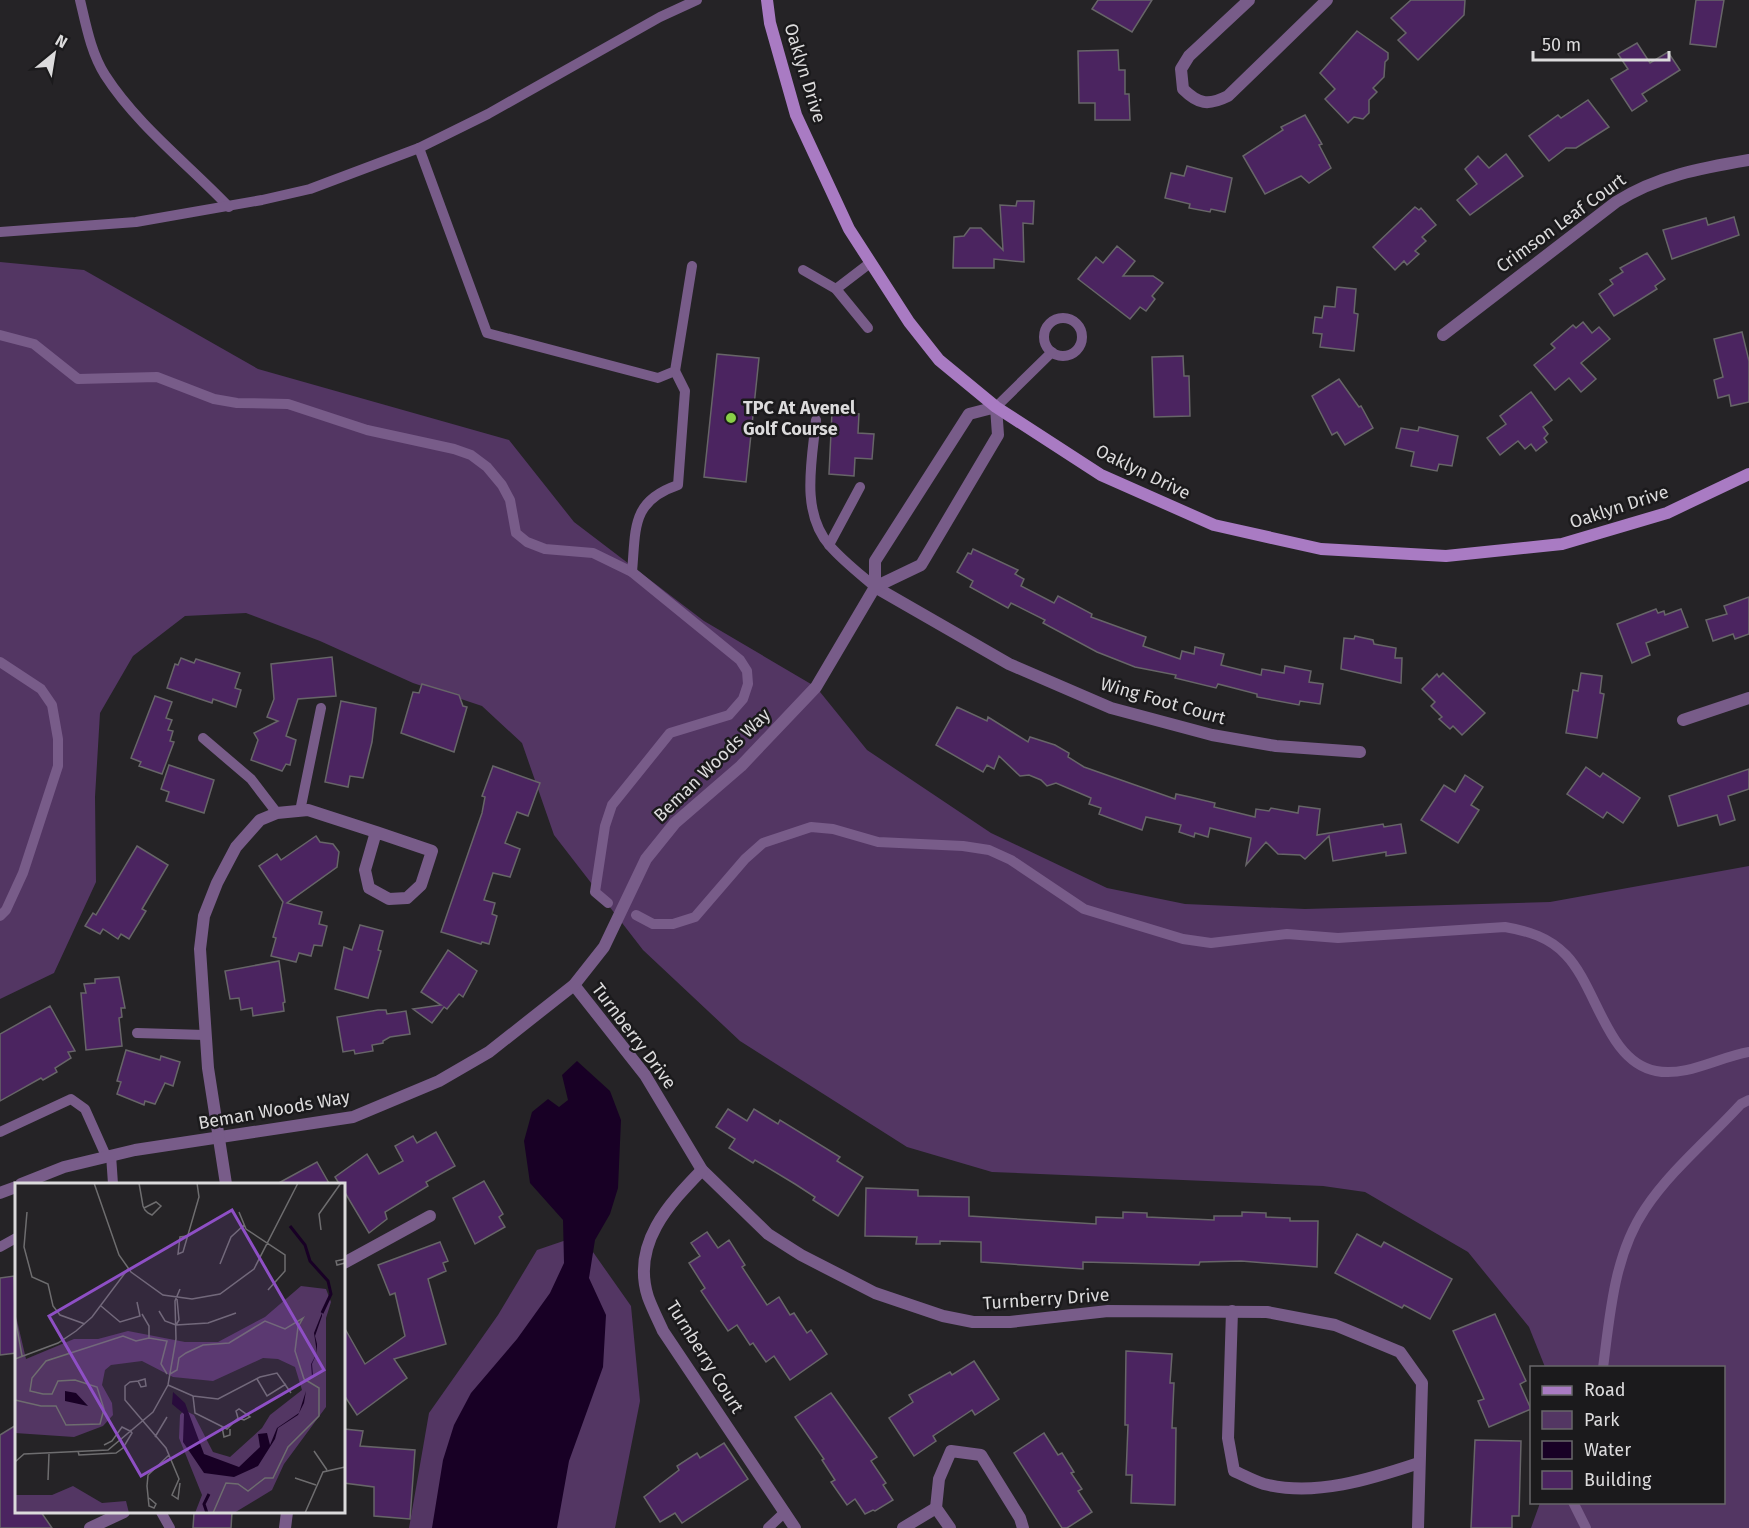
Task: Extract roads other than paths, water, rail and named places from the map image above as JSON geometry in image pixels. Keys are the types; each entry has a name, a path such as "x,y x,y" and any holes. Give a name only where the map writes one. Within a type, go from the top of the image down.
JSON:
{"street":[{"name":"Oaklyn Drive","path":"767,0 796,116 849,229 909,322 939,360 996,407 1101,475 1214,525 1321,549 1446,556 1562,544 1667,513 1749,474"},
{"path":"1249,0 1189,56 1182,69 1183,89 1195,102 1212,104 1228,96 1327,0"},
{"name":"Crimson Leaf Court","path":"1443,335 1616,201 1638,188 1688,170 1749,160"},
{"path":"875,587 921,565 998,435 996,407"},
{"name":"Beman Woods Way","path":"26,1183 64,1167 108,1156 353,1117 439,1081 489,1052 574,985 604,947 646,859 675,823 741,766 816,687 875,587 874,561 969,414 996,407"},
{"name":"Wing Foot Court","path":"875,587 1009,664 1111,708 1212,735 1276,746 1360,752"},
{"path":"1683,720 1749,698"},
{"path":"226,1183 205,1035 200,949 204,916 217,883 236,847 260,820 277,813 308,810 376,832 432,851 421,885 407,898 389,899 369,888 365,870 376,832"},
{"name":"Turnberry Drive","path":"574,985 645,1076 702,1170 768,1233 801,1255 875,1293 943,1316 973,1322 1010,1322 1108,1311 1267,1312 1335,1325 1400,1352 1422,1383 1418,1528"},
{"name":"Turnberry Court","path":"702,1170 669,1204 649,1238 644,1266 647,1295 663,1331 795,1528"},
{"path":"0,1193 15,1186"},
{"path":"345,1262 430,1216"},
{"path":"1232,1311 1228,1438 1234,1471 1264,1484 1305,1488 1369,1480 1419,1462"},
{"path":"950,1528 936,1508 939,1479 951,1451 981,1455 1020,1518 1023,1528"},
{"path":"903,1528 936,1508"},
{"path":"90,1528 122,1513"},
{"path":"285,1528 286,1513"}],"lane":[{"path":"80,0 89,39 104,73 146,124 229,207"},
{"path":"0,232 136,222 229,207 310,189 419,148 488,114 660,17 697,0"},
{"path":"419,148 487,333 658,378 675,371"},
{"path":"836,289 870,263"},
{"path":"632,572 638,516 646,502 660,491 678,485 685,392 675,371 692,266"},
{"path":"804,270 836,289 868,328"},
{"path":"0,335 34,344 78,379 157,376 214,399 237,403 288,404 367,430 454,449 471,455 487,467 502,485 510,500 516,533 527,542 545,549 593,553 632,572 740,660 747,671 748,684 743,699 729,715 670,733 612,806 605,826 595,892 608,903"},
{"path":"996,407 1052,352"},
{"path":"816,420 810,486 814,518 829,545 875,587"},
{"path":"829,545 860,487"},
{"path":"0,662 41,689 52,705 57,730 58,766 23,873 6,910 0,916"},
{"path":"300,811 321,708"},
{"path":"203,738 251,779 277,813"},
{"path":"636,915 653,924 673,924 695,917 745,859 763,843 812,827 833,829 878,842 951,845 989,850 1011,860 1084,909 1183,939 1211,943 1287,934 1338,938 1505,927 1527,930 1549,941 1567,956 1596,1002 1611,1035 1639,1065 1656,1071 1690,1069 1749,1052"},
{"path":"137,1034 205,1035"},
{"path":"0,1132 71,1099 85,1109 108,1156 113,1183"},
{"path":"1603,1366 1620,1264 1644,1210 1684,1163 1741,1104 1749,1100"},
{"path":"0,1247 15,1239"},
{"path":"1574,1504 1586,1528"},
{"path":"768,1528 785,1512"},
{"path":"162,1513 170,1528"}],"water":[{"path":"577,1061 610,1091 621,1120 618,1188 610,1214 595,1240 589,1278 606,1315 603,1367 569,1461 557,1528 432,1528 443,1460 454,1425 471,1393 517,1339 550,1293 564,1263 563,1220 530,1183 524,1141 532,1112 548,1099 559,1107 568,1100 562,1075"}],"place":[{"name":"TPC At Avenel Golf Course","path":"731,418"}]}
